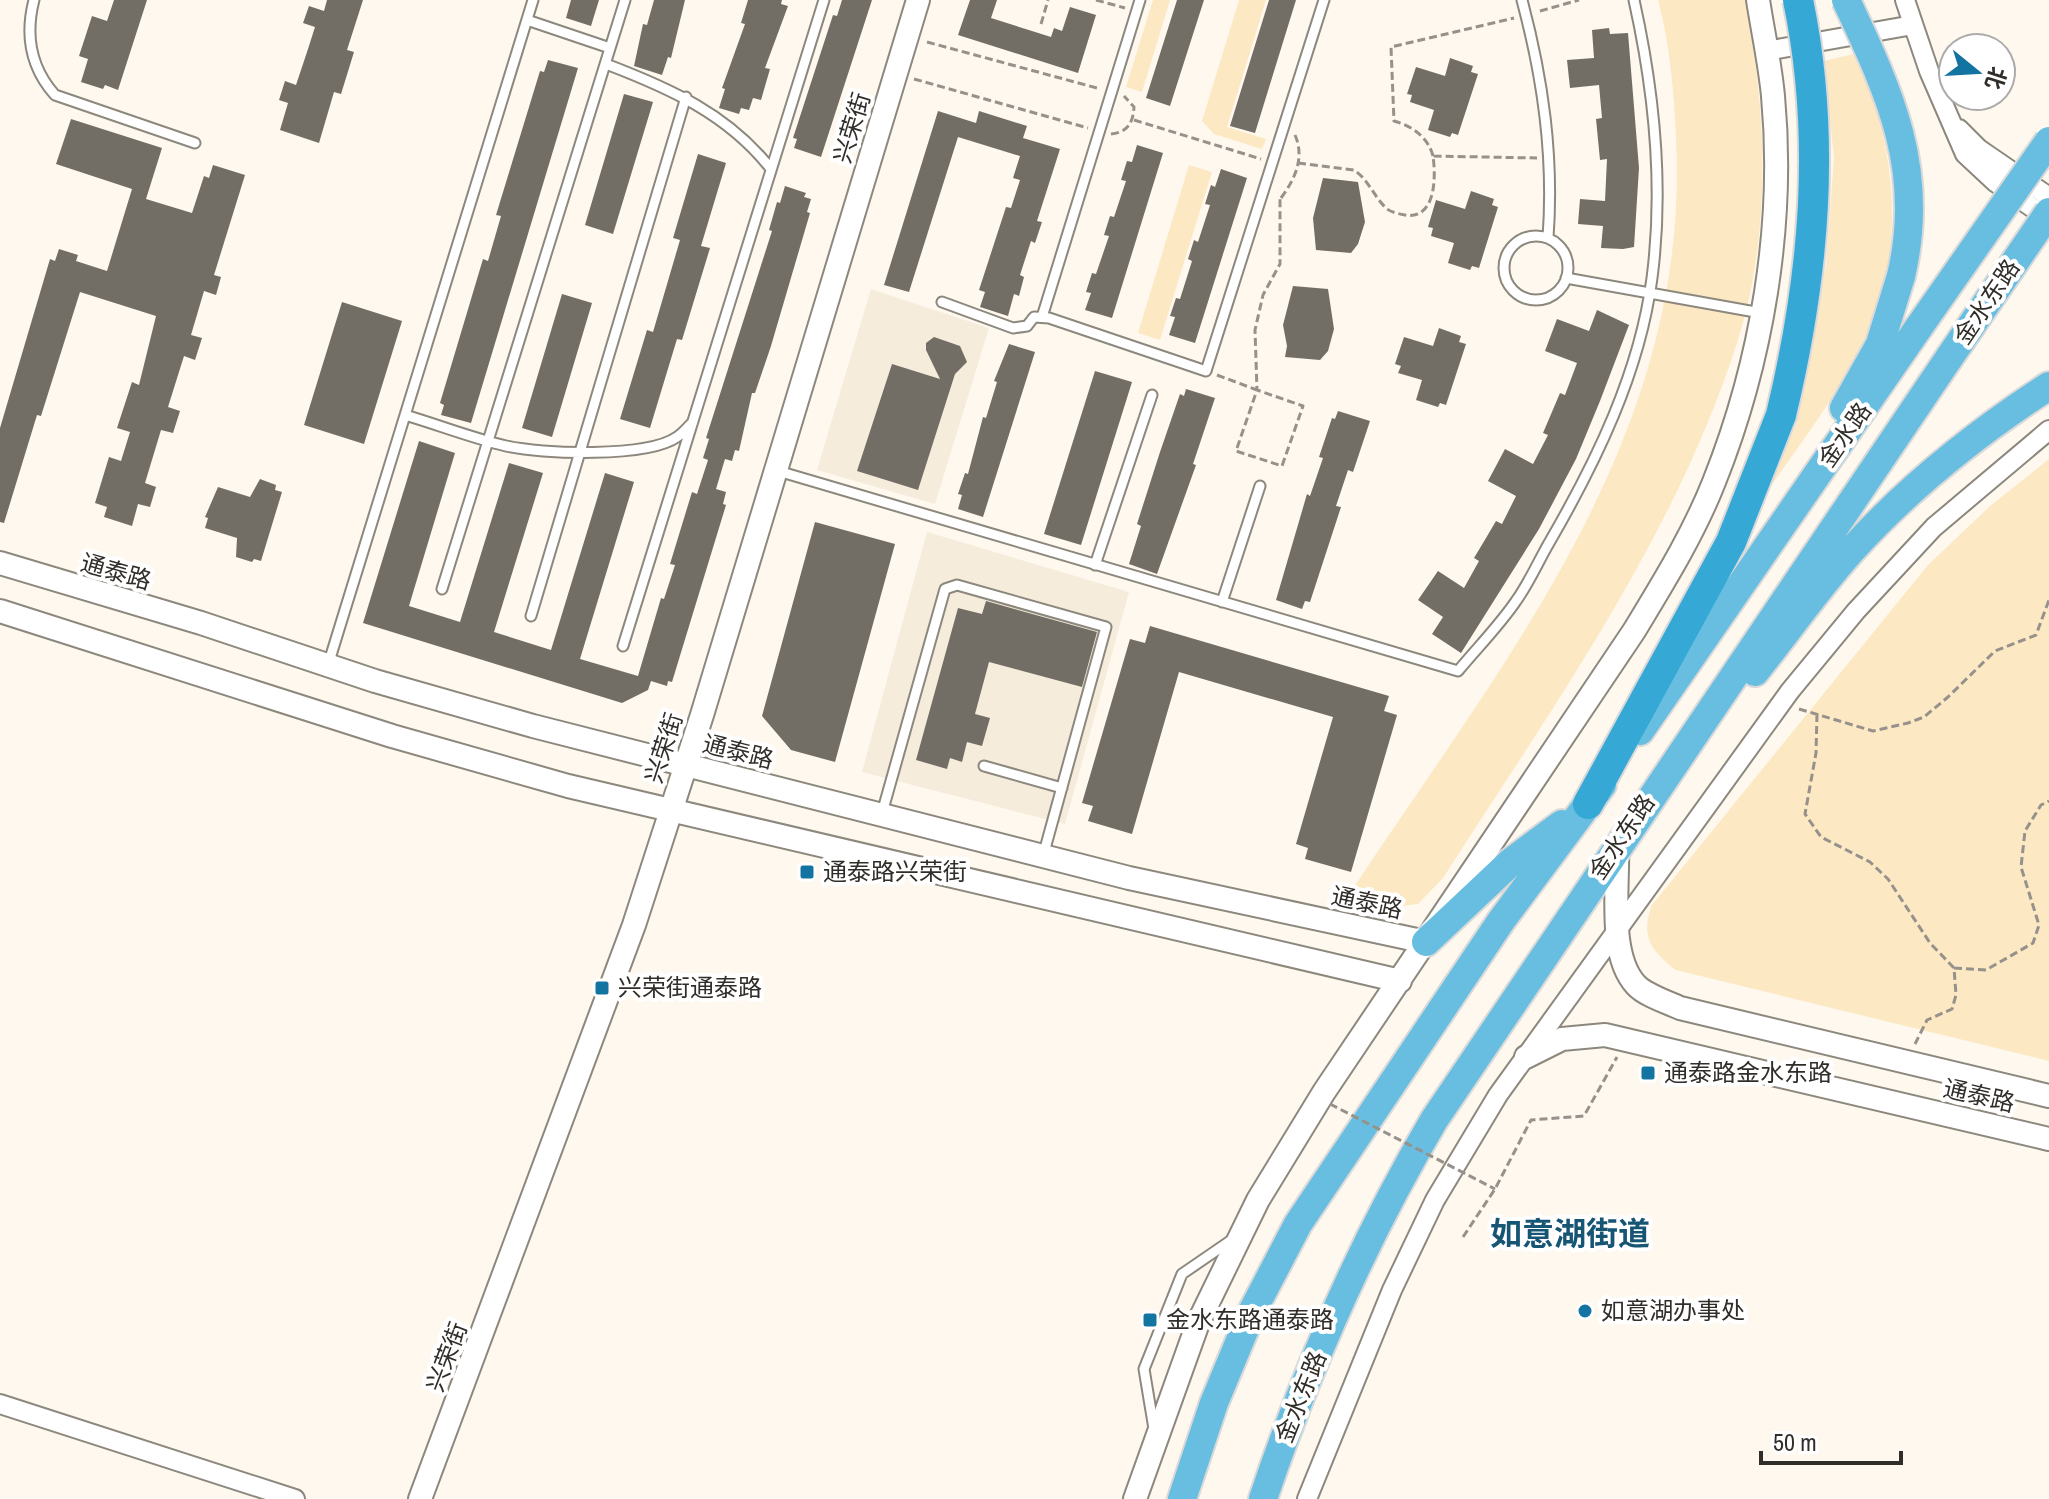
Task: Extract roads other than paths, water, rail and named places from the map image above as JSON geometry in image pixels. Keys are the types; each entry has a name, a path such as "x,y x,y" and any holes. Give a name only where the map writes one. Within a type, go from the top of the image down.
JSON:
{"highway":[{"path":"1588,804 1731,542 1781,415 1802,318 1814,207 1816,151 1811,86 1798,0"}],"main road":[{"path":"1771,542 1880,344 1901,276 1909,232 1906,155 1888,90 1846,0"},
{"name":"金水东路","path":"1919,327 2049,141"},
{"name":"金水东路","path":"1263,1499 1314,1362 1413,1155 1466,1068 2049,212"},
{"name":"金水路","path":"1771,542 1919,327"},
{"path":"1617,844 1850,552 1950,459 2049,386"},
{"name":"金水东路","path":"1182,1499 1214,1403 1251,1314 1298,1224 1501,921 1588,804 1771,542"},
{"path":"1426,942 1511,862 1588,804"}],"street":[{"name":"兴荣街","path":"420,1499 634,925 918,0"},
{"path":"1135,1499 1198,1323 1239,1235 1324,1092 1625,644 1676,561 1719,468 1734,425 1770,267 1775,157 1773,95 1758,0"},
{"path":"1905,0 1965,154 1978,168 2049,219"},
{"path":"1766,51 1913,25"},
{"path":"1953,122 1979,149 2049,197"},
{"path":"1308,1498 1392,1290 1435,1200 1498,1095 1781,704 1856,611 1934,527 2049,430"},
{"name":"通泰路","path":"0,563 533,726 1043,856 1426,942"},
{"path":"0,611 392,736 568,786 1400,981"},
{"name":"通泰路","path":"1617,844 1617,931 1623,963 1636,986 1680,1008 2049,1096"},
{"name":"通泰路","path":"1526,1057 1562,1039 1605,1035 2049,1139"},
{"path":"0,1404 295,1499"}],"lane":[{"path":"34,0 29,33 34,59 42,80 55,95 195,143"},
{"path":"328,665 533,0"},
{"path":"442,589 625,0"},
{"path":"623,646 824,0"},
{"path":"1042,317 1140,0"},
{"path":"942,302 1013,328 1021,329 1034,317 1042,317 1206,371 1324,0"},
{"path":"1522,0 1542,75 1549,158 1548,238"},
{"path":"776,470 1458,671 1516,600 1588,477 1632,361 1649,292 1657,161 1646,56 1634,0"},
{"path":"527,20 610,48"},
{"path":"606,64 686,97 742,138 771,169"},
{"path":"531,616 686,97"},
{"path":"1529,237 1548,238 1566,255 1566,278 1554,295 1536,301 1519,296 1506,281 1504,263 1513,246 1529,237"},
{"path":"1566,278 1761,313"},
{"path":"1095,565 1152,395"},
{"path":"405,415 488,441 537,451 622,451 656,445 677,438 693,422"},
{"path":"1222,602 1260,486"},
{"path":"881,816 945,589 957,585 1106,627 1043,856"},
{"path":"984,766 1062,788"},
{"path":"1156,1435 1144,1369 1182,1274 1239,1235"}],"place":[{"name":"通泰路兴荣街","path":"807,872"},
{"name":"兴荣街通泰路","path":"602,988"},
{"name":"通泰路金水东路","path":"1648,1073"},
{"name":"如意湖办事处","path":"1585,1311"},
{"name":"金水东路通泰路","path":"1150,1320"}],"district":[{"name":"如意湖街道","path":"1570,1234"}]}
